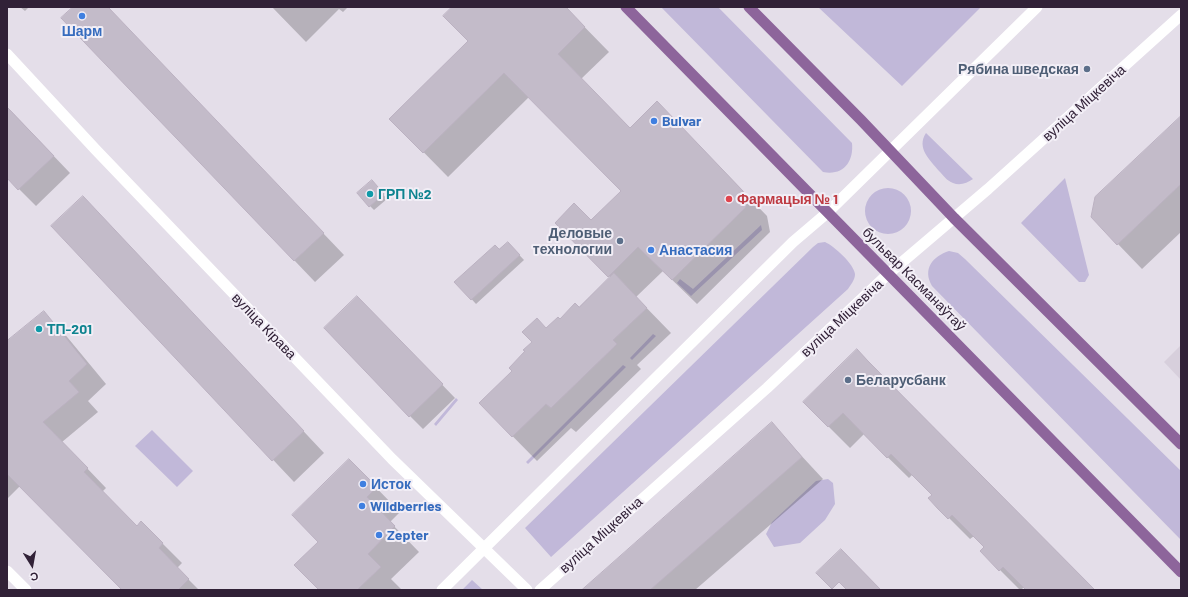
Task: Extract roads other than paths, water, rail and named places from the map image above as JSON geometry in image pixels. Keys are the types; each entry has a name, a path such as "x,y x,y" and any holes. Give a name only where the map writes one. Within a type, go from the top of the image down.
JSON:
{"main road":[{"name":"бульвар Касманаўтаў","path":"626,7 1181,572"},
{"path":"749,7 890,150 954,218 1181,444"}],"street":[{"path":"442,590 793,242 827,213 1037,7"},
{"name":"вуліца Міцкевіча","path":"540,590 766,388 888,275 1181,15"},
{"name":"вуліца Кірава","path":"7,54 102,156 392,459 483,549 527,590"},
{"path":"7,571 26,590"}],"place":[{"name":"Шарм","path":"82,16"},
{"name":"Рябина шведская","path":"1087,69"},
{"name":"Bulvar","path":"654,121"},
{"name":"ГРП №2","path":"370,194"},
{"name":"Фармацыя № 1","path":"729,199"},
{"name":"Деловые технологии","path":"620,241"},
{"name":"Анастасия","path":"651,250"},
{"name":"ТП-201","path":"39,329"},
{"name":"Беларусбанк","path":"848,380"},
{"name":"Исток","path":"363,484"},
{"name":"Wildberries","path":"362,506"},
{"name":"Zepter","path":"379,535"}]}
